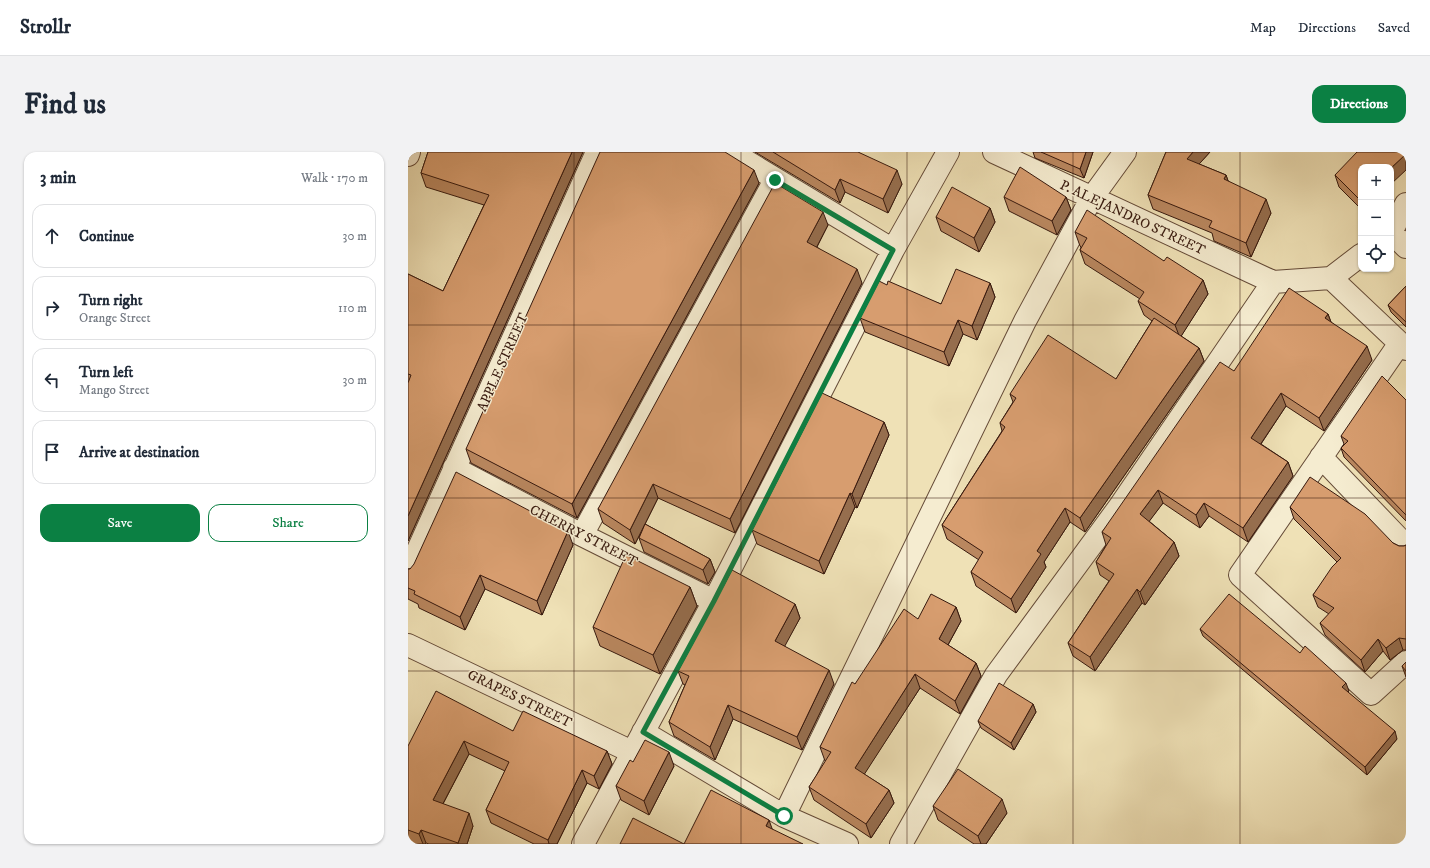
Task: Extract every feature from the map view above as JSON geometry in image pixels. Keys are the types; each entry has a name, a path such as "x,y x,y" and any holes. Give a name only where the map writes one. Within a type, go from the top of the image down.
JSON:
{"street":[{"name":"APPLE STREET","path":"408,572 597,152"},
{"path":"731,152 893,250"},
{"path":"583,844 714,601 893,250 948,152"},
{"name":"P. ALEJANDRO STREET","path":"994,152 1091,199 1272,282"},
{"path":"784,816 1025,320 1091,199 1125,152"},
{"path":"582,536 775,180"},
{"path":"1394,226 1406,204"},
{"path":"1394,235 1406,247"},
{"path":"901,844 996,675 1120,506 1272,282 1331,278 1358,257"},
{"path":"1331,278 1403,346 1321,458 1240,575 1372,694 1406,662"},
{"path":"1321,458 1406,546"},
{"name":"CHERRY STREET","path":"454,468 582,536 714,601"},
{"name":"GRAPES STREET","path":"408,645 632,752"},
{"path":"643,732 784,816 847,844"}],"building":[{"path":"428,152 572,152 408,516 408,383 411,375 408,374 408,274 443,291 489,195 421,173"},
{"path":"600,152 725,152 754,170 572,504 466,449"},
{"path":"773,152 858,152 897,170 883,199 840,179 835,190"},
{"path":"1041,152 1086,152 1080,169"},
{"path":"1166,152 1193,152 1187,159 1226,175 1224,179 1266,199 1246,243 1209,227 1212,221 1148,195"},
{"path":"1357,152 1406,152 1406,154 1394,165 1358,164 1358,198 1335,175"},
{"path":"1020,167 1066,197 1052,221 1004,197"},
{"path":"775,183 823,212 807,242 857,269 730,519 653,484 630,530 598,509"},
{"path":"952,187 990,208 974,238 936,217"},
{"path":"1087,210 1164,261 1167,257 1203,280 1175,325 1138,301 1144,292 1080,250 1087,238 1075,232"},
{"path":"956,269 990,283 972,326 958,320 944,352 860,318 879,281 887,285 888,281 941,304"},
{"path":"1406,286 1406,322 1388,305"},
{"path":"1289,288 1328,314 1325,318 1367,346 1319,418 1281,393 1251,438 1288,462 1243,528 1204,503 1196,515 1158,490 1140,514 1174,542 1140,592 1137,589 1090,657 1068,643 1114,574 1096,562 1111,538 1102,532 1220,362 1234,371"},
{"path":"1154,318 1199,348 1080,518 1065,508 1037,551 1041,554 1011,599 971,572 983,552 942,525 1005,427 1000,423 1016,398 1010,394 1048,335 1116,379"},
{"path":"1382,376 1406,400 1406,515 1341,448 1348,441 1341,436"},
{"path":"822,393 884,422 852,494 850,493 819,561 752,530"},
{"path":"456,472 568,531 537,601 480,575 460,617 414,594 415,591 408,588 408,569 410,569 414,564"},
{"path":"1310,477 1365,514 1393,543 1399,546 1406,545 1406,639 1399,638 1386,648 1378,639 1361,660 1320,623 1334,608 1313,595 1332,567 1341,558 1290,507"},
{"path":"645,524 710,559 703,570 639,538"},
{"path":"626,555 690,587 653,655 593,627"},
{"path":"732,570 795,604 775,641 829,670 797,737 728,705 710,747 669,722 689,676 678,671"},
{"path":"931,594 956,607 939,639 976,663 955,701 915,674 855,768 889,790 866,824 809,787 831,752 820,747 852,682 855,684 904,609 918,619"},
{"path":"1229,594 1300,653 1305,646 1346,683 1342,687 1395,731 1365,767 1200,629"},
{"path":"1406,662 1406,671 1402,666"},
{"path":"999,683 1033,704 1011,743 978,721"},
{"path":"436,691 513,731 523,711 607,751 594,776 582,770 548,840 486,810 509,762 464,741 433,800 469,813 458,843 421,830 419,834 408,830 408,746"},
{"path":"645,740 669,752 644,801 616,786 630,760 633,762"},
{"path":"958,769 1002,799 978,836 933,806"},
{"path":"711,790 769,820 766,826 803,844 684,844"},
{"path":"633,818 684,844 620,844"}],"route":[{"path":"775,180 893,250 714,601 643,732 784,816"}]}
